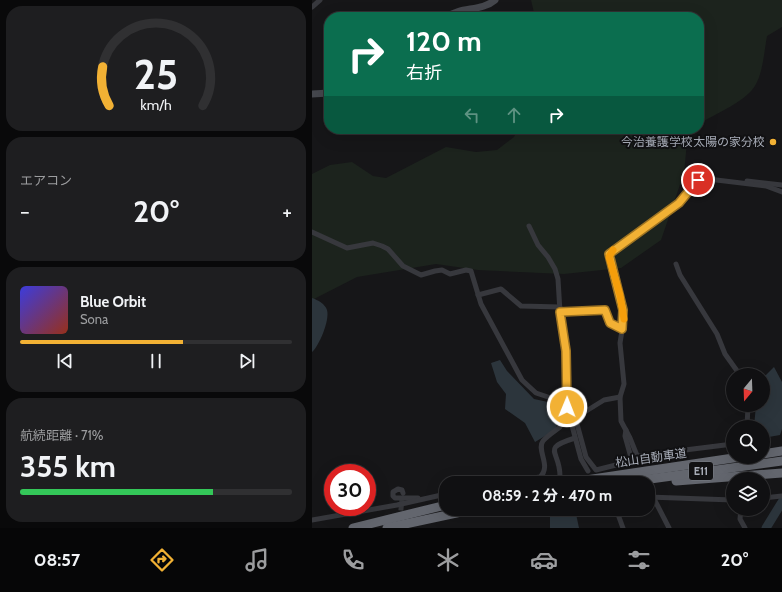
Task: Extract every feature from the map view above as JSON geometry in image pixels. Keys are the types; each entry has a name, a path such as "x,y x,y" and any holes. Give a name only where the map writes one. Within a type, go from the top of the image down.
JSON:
{"highway":[{"path":"770,453 782,451"},
{"name":"松山自動車道","path":"594,476 726,459"},
{"name":"松山自動車道","path":"655,478 782,461"},
{"path":"655,486 694,479 782,473"},
{"path":"353,528 439,508"},
{"path":"387,528 443,516"}],"street":[{"path":"312,7 320,0"},
{"path":"456,12 486,6 495,0"},
{"path":"312,94 324,93"},
{"path":"640,463 621,421 620,397 624,384 620,343 623,310 609,257 611,252 679,203 690,188 700,178 766,186 782,192"},
{"path":"747,181 782,185"},
{"path":"529,226 538,245 548,257 555,269 558,279 560,309 566,351 567,407 581,459 588,471"},
{"path":"312,232 347,248 372,243 382,246 388,249 403,266 421,275 442,270 450,274 466,270 471,271 478,295 492,326 522,380 536,393 551,398 557,405 567,407"},
{"path":"676,264 680,275 717,334 725,354 735,368"},
{"path":"478,295 501,288 521,306 605,310 610,323 622,329"},
{"path":"567,386 586,457 596,470 632,461 625,436 626,430"},
{"path":"575,418 604,400 620,397"},
{"path":"541,476 544,474 545,467 541,445 543,441 560,427 563,412 567,407"},
{"path":"562,476 559,463 554,452 555,447 558,444 575,438"},
{"path":"637,456 726,445"},
{"path":"403,493 402,490 398,489 392,493 395,498 427,499"},
{"path":"312,520 439,496"},
{"path":"770,497 782,496"},
{"path":"655,497 726,500"},
{"path":"655,505 669,528"},
{"path":"619,516 623,528"},
{"path":"740,516 740,519 745,528"}],"shaded area":[{"path":"531,0 782,0 782,27 767,36 761,71 756,85 752,90 741,100 704,121 704,12 534,12"},
{"path":"516,134 688,134 684,173 661,240 621,268 564,274 478,270 436,264 357,277 312,300 312,174 330,165 352,162 373,176 386,178 446,147 476,152 497,150 514,137"},
{"path":"312,298 325,306 328,314 318,344 312,352"},
{"path":"500,360 507,371 534,399 548,402 558,422 555,430 535,442 525,423 505,409 506,394 497,382 491,363"},
{"path":"774,367 782,382 782,429 780,435 770,437 770,420 755,420 755,412 770,412 770,371"},
{"path":"550,516 576,516 579,528 550,528"}],"waterway":[{"path":"766,528 782,502"}],"tunnel":[{"path":"400,518 402,500"}],"slow traffic":[{"path":"613,250 609,254 609,257 620,295 624,319"}],"place":[{"name":"今治養護学校太陽の家分校","path":"773,142"}],"route":[{"path":"567,407 566,351 560,312 605,310 610,323 622,329 624,318 623,310 609,254 657,218 662,217 679,203 698,180"}]}
